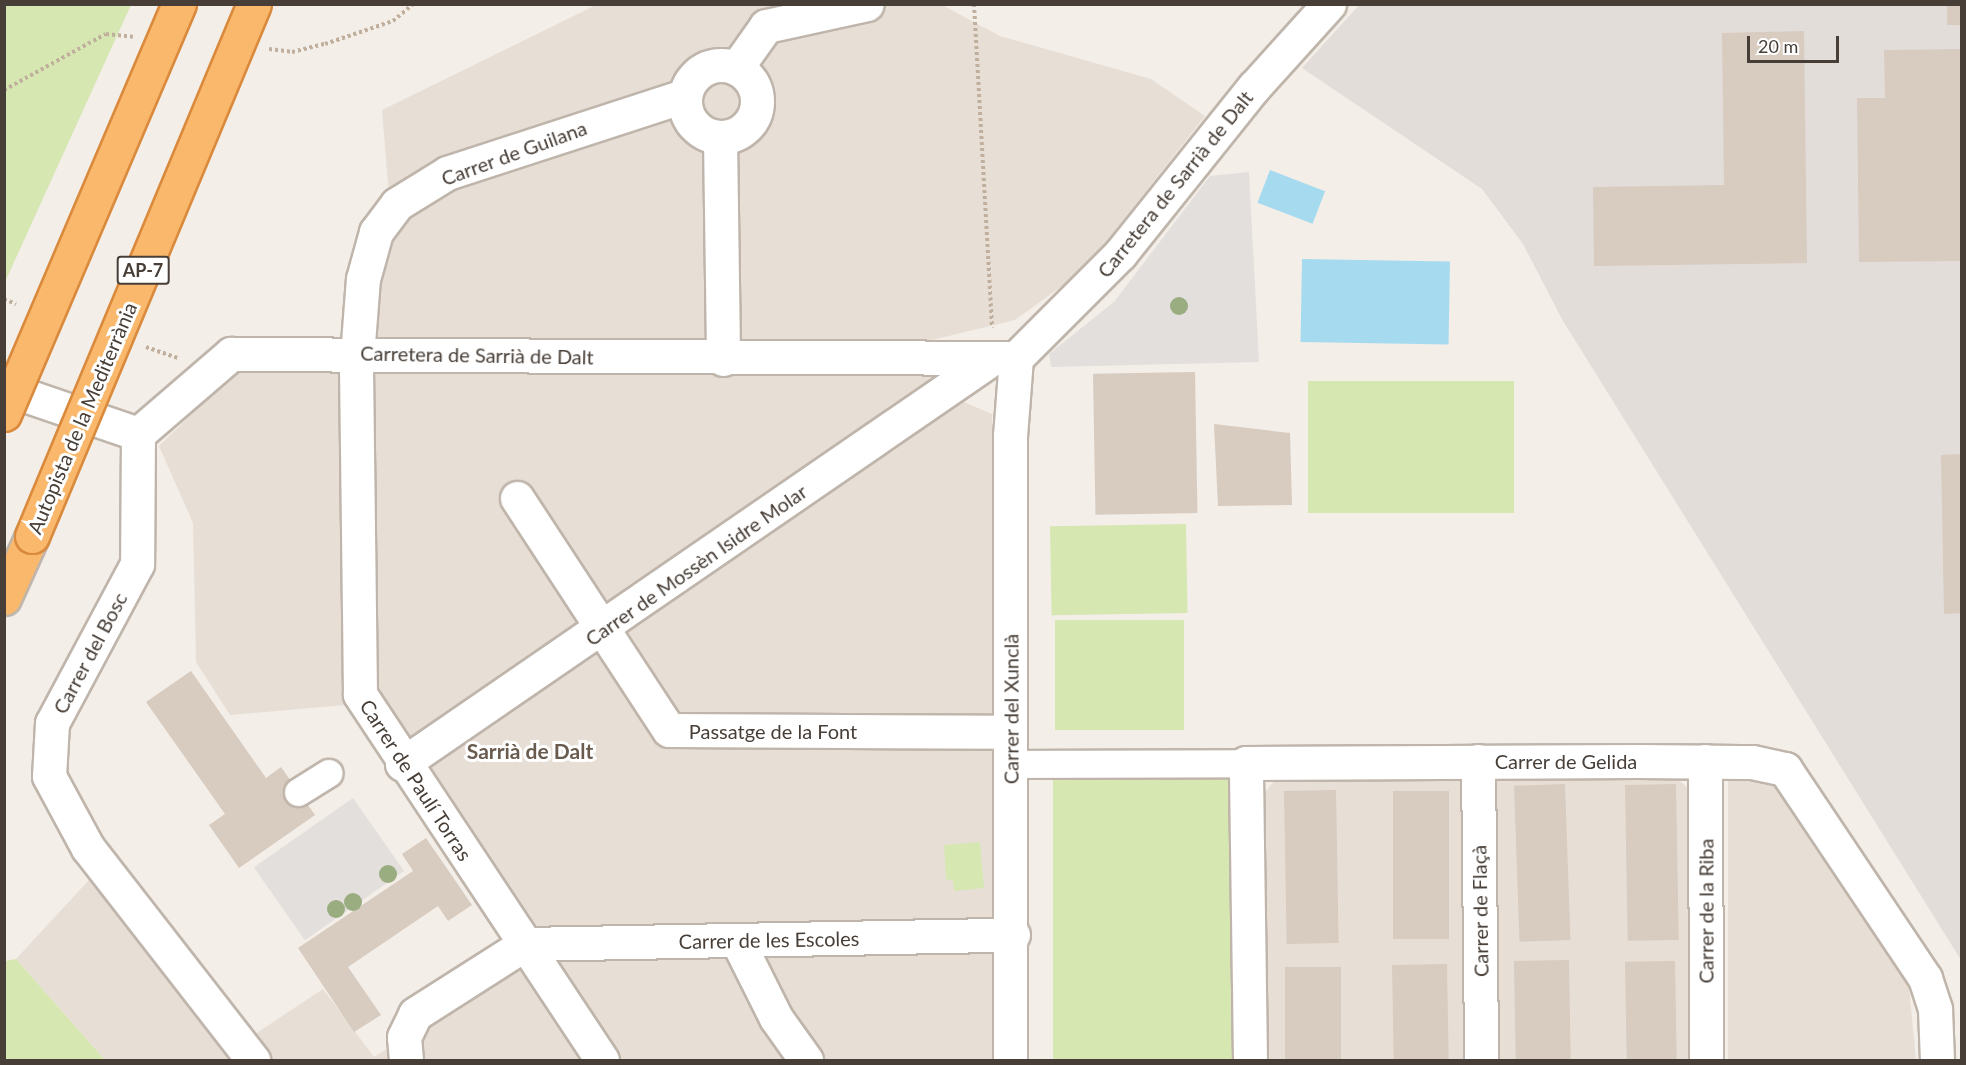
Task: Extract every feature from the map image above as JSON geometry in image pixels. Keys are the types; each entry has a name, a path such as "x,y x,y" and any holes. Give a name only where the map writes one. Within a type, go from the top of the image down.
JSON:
{"highway":[{"path":"4,414 179,4"},
{"name":"Autopista de la Mediterrània","path":"4,598 254,4"}],"street":[{"path":"736,67 766,26 867,4"},
{"name":"Carretera de Sarrià de Dalt","path":"138,434 231,354 360,353 723,359 999,360 1098,278 1254,87 1329,4"},
{"path":"714,64 736,67 755,85 758,109 744,130 720,138 700,132 687,116 684,96 694,75 714,64"},
{"name":"Carrer de Guilana","path":"360,353 363,279 376,232 397,204 447,173 684,96"},
{"path":"720,138 723,359"},
{"name":"Carrer de Paulí Torras","path":"360,353 356,369 360,694 402,764 602,1060"},
{"name":"Carrer de Mossèn Isidre Molar","path":"402,764 607,628 999,360"},
{"name":"Carrer del Xunclà","path":"999,360 1010,436 1013,935 1010,1060"},
{"path":"4,388 138,434"},
{"name":"Carrer del Bosc","path":"138,434 137,564 52,723 50,776 88,848 253,1060"},
{"name":"Passatge de la Font","path":"517,498 607,628 669,730 1011,748"},
{"name":"Carrer de Gelida","path":"1011,748 1246,763 1705,761 1771,764 1785,769 1804,792 1925,978 1935,1009 1937,1060"},
{"name":"Carrer de Flaçà","path":"1478,761 1481,1060"},
{"name":"Carrer de la Riba","path":"1705,761 1706,1060"},
{"path":"1246,763 1250,1060"},
{"path":"298,792 329,773"},
{"name":"Carrer de les Escoles","path":"525,944 1013,935"},
{"path":"737,940 776,1018 806,1060"},
{"path":"406,1060 404,1037 416,1014 525,944"}],"path":[{"path":"974,4 978,145 999,360"}],"shaded area":[{"path":"596,5 942,5 1000,36 1151,79 1205,116 1084,270 1015,320 928,341 373,342 372,279 391,221 382,110"},
{"path":"1359,5 1961,5 1961,960 1563,321 1523,244 1482,189 1302,68"},
{"path":"1249,172 1259,362 1051,367 1049,354 1114,302 1210,176"},
{"path":"938,367 944,380 408,744 380,702 230,715 196,662 193,523 159,446 235,372"},
{"path":"959,400 992,414 995,1060 105,1060 16,959 89,880 228,1052 323,989 374,1057 509,969 550,956 423,765"},
{"path":"1669,771 1691,791 1693,1060 1262,1060 1262,796 1280,774"},
{"path":"1765,771 1804,800 1908,977 1916,1060 1728,1060 1728,780"},
{"path":"353,798 404,871 305,940 254,867"}],"green space":[{"path":"4,5 131,5 5,282"},
{"path":"1308,381 1514,381 1514,513 1308,513"},
{"path":"1186,524 1188,613 1052,615 1050,526"},
{"path":"1055,620 1184,620 1184,730 1055,730"},
{"path":"1053,775 1232,775 1232,1060 1053,1060"},
{"path":"980,842 984,888 954,891 953,881 946,879 944,845"},
{"path":"16,959 105,1060 5,1060 5,961"}],"water":[{"path":"1270,170 1325,191 1313,224 1257,203"},
{"path":"1302,259 1450,262 1449,345 1301,342"}],"building":[{"path":"1947,4 1962,4 1962,25 1947,25"},
{"path":"1804,31 1807,263 1594,266 1593,187 1724,185 1722,33"},
{"path":"1962,49 1962,261 1859,262 1857,98 1885,98 1884,50"},
{"path":"1195,372 1197,513 1095,515 1093,374"},
{"path":"1214,424 1290,433 1292,505 1218,506"},
{"path":"1962,454 1962,613 1944,614 1941,455"},
{"path":"191,671 266,778 281,767 315,815 239,868 209,825 225,814 146,702"},
{"path":"1565,784 1570,940 1519,942 1514,786"},
{"path":"1676,784 1679,940 1628,941 1625,785"},
{"path":"1336,790 1339,943 1287,944 1284,791"},
{"path":"1393,791 1449,791 1449,939 1393,939"},
{"path":"426,838 472,905 448,921 438,906 348,967 381,1015 354,1032 298,948 413,871 402,854"},
{"path":"1569,960 1571,1060 1516,1060 1514,961"},
{"path":"1675,961 1677,1060 1627,1060 1625,962"},
{"path":"1447,964 1449,1060 1394,1060 1392,965"},
{"path":"1285,967 1341,967 1341,1060 1285,1060"}],"district":[{"name":"Sarrià de Dalt","path":"530,751"}]}
